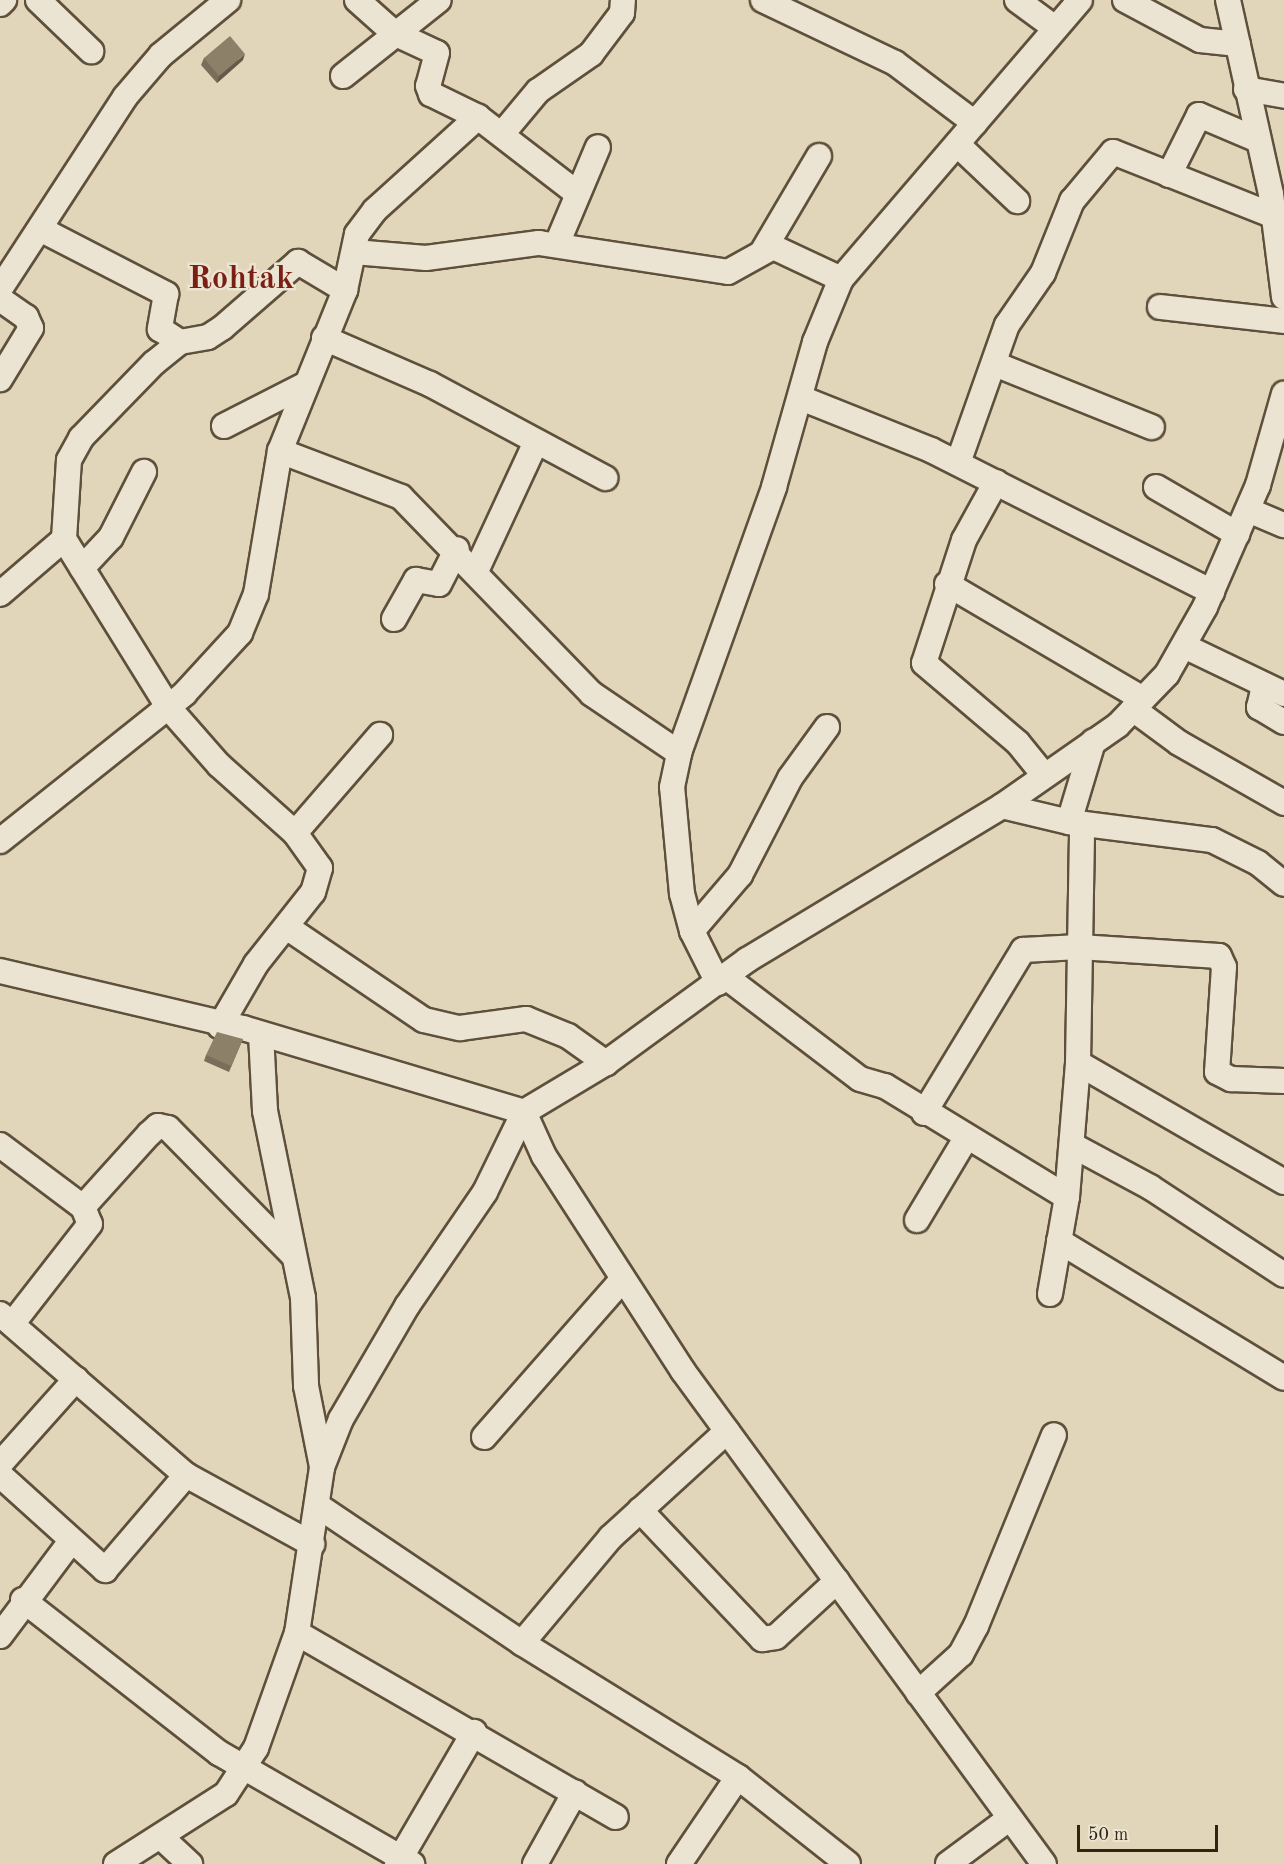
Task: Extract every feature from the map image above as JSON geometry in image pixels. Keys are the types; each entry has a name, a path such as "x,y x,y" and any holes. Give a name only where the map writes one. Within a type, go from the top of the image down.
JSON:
{"street":[{"path":"0,4 4,0"},
{"path":"38,0 91,51"},
{"path":"0,289 42,230 125,96 161,55 228,0"},
{"path":"357,0 394,33 437,53 428,90 478,117 578,194"},
{"path":"343,76 394,33 439,0"},
{"path":"502,134 538,91 591,54 622,13 623,0"},
{"path":"764,0 895,63 975,123"},
{"path":"1067,1197 924,1113 885,1086 860,1079 722,980 692,931 675,835 672,787 678,753 801,398 815,342 841,279 1080,0"},
{"path":"1125,0 1200,40 1238,44"},
{"path":"1228,0 1274,216 1283,267 1284,297"},
{"path":"1030,4 1055,28"},
{"path":"1246,89 1284,96"},
{"path":"1169,175 1199,115 1258,140"},
{"path":"0,841 168,707 250,616 280,451 345,290 357,234 375,210 478,117"},
{"path":"957,144 1017,201"},
{"path":"557,244 598,147"},
{"path":"958,463 995,364 1006,325 1043,273 1072,201 1109,155 1119,151 1169,175 1274,216"},
{"path":"354,252 426,258 557,244 728,272 745,267 764,249 819,156"},
{"path":"42,230 166,294 159,329 180,342"},
{"path":"764,249 781,248 841,279"},
{"path":"322,1467 310,1423 303,1298 269,1139 237,1025 256,964 288,927 320,879 316,859 295,833 219,765 168,707 64,539 63,487 81,438 180,342 208,337 222,328 298,262 345,290"},
{"path":"0,299 26,317 31,328 0,379"},
{"path":"1160,307 1284,321"},
{"path":"324,338 430,384 605,478"},
{"path":"995,364 1152,427"},
{"path":"224,426 306,384"},
{"path":"116,1864 226,1794 256,1748 297,1633 318,1506 322,1467 341,1419 407,1306 485,1192 524,1112 606,1063 722,980 1002,806 1093,742 1138,704 1184,646 1212,592 1248,510 1284,394"},
{"path":"801,398 958,463 1212,592"},
{"path":"477,569 536,442"},
{"path":"280,451 401,497 477,569 592,694 678,753"},
{"path":"82,568 111,537 144,472"},
{"path":"996,482 947,584 924,663 1018,743 1044,775"},
{"path":"1156,487 1237,534"},
{"path":"1248,510 1284,525"},
{"path":"0,594 64,539"},
{"path":"393,619 416,580 439,584 457,549"},
{"path":"947,584 1138,704 1179,743 1284,803"},
{"path":"1184,646 1274,690 1259,707 1284,722"},
{"path":"692,931 740,874 790,778 827,727"},
{"path":"295,833 380,735"},
{"path":"1050,1294 1067,1197 1078,1063 1079,947 1076,823 1093,742"},
{"path":"1002,806 1076,823 1212,840 1249,858 1284,884"},
{"path":"288,927 424,1020 460,1028 526,1019 568,1036 606,1063"},
{"path":"924,1113 1023,950 1079,947 1219,956 1224,967 1217,1072 1231,1078 1284,1081"},
{"path":"0,954 524,1112 544,1156 623,1280 727,1431 1044,1864"},
{"path":"0,970 237,1025"},
{"path":"1078,1063 1284,1182"},
{"path":"83,1206 149,1134 158,1126 168,1128 293,1255"},
{"path":"917,1220 966,1138"},
{"path":"0,1145 83,1206 90,1216 86,1235 6,1319 186,1475 312,1544"},
{"path":"1072,1145 1149,1187 1284,1275"},
{"path":"1059,1241 1284,1377"},
{"path":"484,1437 623,1280"},
{"path":"0,1464 76,1379"},
{"path":"522,1643 556,1598 640,1510 727,1431"},
{"path":"918,1693 961,1654 976,1626 1054,1435"},
{"path":"0,1475 105,1570 186,1475"},
{"path":"318,1506 522,1643 738,1777 848,1864"},
{"path":"640,1510 762,1639 776,1637 837,1581"},
{"path":"0,1636 22,1600 71,1541"},
{"path":"22,1600 243,1768 403,1862 474,1732"},
{"path":"297,1633 474,1732 616,1817"},
{"path":"691,1860 738,1777"},
{"path":"534,1864 576,1792"},
{"path":"948,1864 1010,1818"},
{"path":"161,1837 190,1864"}],"building":[{"path":"230,36 245,54 219,76 204,58"},
{"path":"217,1032 243,1039 231,1066 206,1055"}],"district":[{"name":"Rohtak","path":"241,280"}]}
